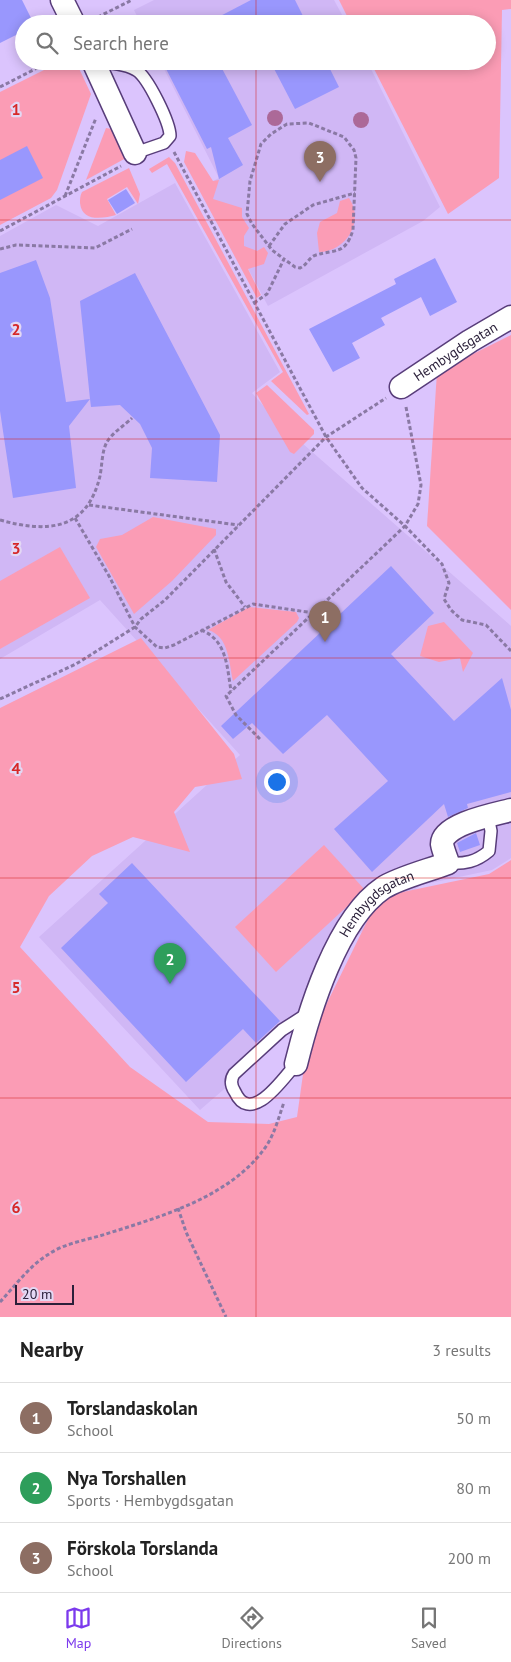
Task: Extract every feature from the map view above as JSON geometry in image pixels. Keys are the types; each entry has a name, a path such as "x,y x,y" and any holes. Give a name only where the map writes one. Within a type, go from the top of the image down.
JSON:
{"street":[{"path":"62,0 70,15"},
{"path":"97,70 132,158"},
{"name":"Hembygdsgatan","path":"401,387 470,341 511,317"},
{"path":"448,863 442,843 445,835 456,826 511,810"},
{"name":"Hembygdsgatan","path":"296,1064 312,1011 330,963 346,931 361,908 385,886 448,863"}],"lane":[{"path":"132,158 164,142 170,136 168,124 142,75 133,70"},
{"path":"448,863 467,864 480,859 489,851 491,832 488,816"},
{"path":"296,1064 262,1101 252,1104 244,1103 234,1092 231,1079 240,1068 282,1030 312,1011"}],"path":[{"path":"103,15 132,0"},
{"path":"0,87 33,70"},
{"path":"65,197 107,92"},
{"path":"309,123 344,137 354,150 356,158 355,193 355,219 347,243 331,254 312,257 300,268 295,267 269,246 246,214 250,181 260,144 271,134 288,124 309,123"},
{"path":"182,147 174,151 326,437 362,488 405,526 442,564 449,583 444,599 451,610 462,620 486,625 511,651"},
{"path":"0,231 65,197 132,158"},
{"path":"269,246 284,224 313,205 355,193"},
{"path":"0,250 16,245 95,248 132,229"},
{"path":"254,303 267,294 284,259"},
{"path":"0,699 76,664 135,627 326,437 401,387 412,432 421,485 418,504 405,526 226,696 230,706 260,740"},
{"path":"0,520 28,528 46,528 75,518 89,505 99,478 106,442 132,418"},
{"path":"89,505 239,525"},
{"path":"75,518 135,627 158,647 165,648 253,604 276,605 314,613"},
{"path":"214,549 226,582 245,607"},
{"path":"201,630 215,636 224,653 231,691"},
{"path":"0,1302 38,1262 59,1248 178,1208 215,1192 252,1163 266,1146 276,1128 284,1100"},
{"path":"178,1208 186,1232 226,1317"}],"shaded area":[{"path":"154,0 334,0 342,15 136,15 134,10"},
{"path":"339,0 511,0 511,9 502,10 499,178 448,214 375,70 496,70 496,15 346,15"},
{"path":"44,70 80,70 91,94 57,190 51,198 0,225 0,92"},
{"path":"165,70 372,70 440,207 423,221 268,306 204,186 219,178"},
{"path":"106,128 112,129 126,158 86,180"},
{"path":"186,151 195,153 213,181 219,180 213,199 242,208 242,217 249,228 244,236 244,246 257,251 264,247 268,253 264,264 248,269 261,295 257,298 184,162"},
{"path":"169,157 175,163 309,414 307,415 271,381 283,372 167,164 152,173 149,169"},
{"path":"129,168 140,194 138,204 127,187 107,199 116,215 94,218 85,214 80,203 82,192"},
{"path":"175,183 280,372 252,393 278,422 511,626 511,858 492,870 421,885 354,938 282,1039 200,1110 39,937 240,755 100,600 0,659 0,236 56,205 98,226"},
{"path":"349,198 355,216 350,234 337,247 329,251 319,252 317,233 320,222 337,213 340,201"},
{"path":"511,335 511,610 427,526 437,372"},
{"path":"267,385 314,430 314,434 294,454 290,452 256,393"},
{"path":"153,517 216,529 216,535 172,581 134,614 96,547 100,539 122,535"},
{"path":"60,547 90,598 0,649 0,581"},
{"path":"249,607 296,612 299,618 297,622 233,681 224,644 215,633 208,630"},
{"path":"444,622 473,653 463,672 460,658 439,662 420,656 428,626"},
{"path":"141,638 234,754 242,779 195,787 174,812 190,852 133,837 92,856 49,896 20,947 130,1067 208,1122 269,1124 297,1117 306,1053 326,1005 379,897 489,874 511,860 511,1317 0,1317 0,708"},
{"path":"324,845 365,890 276,972 235,927"}],"building":[{"path":"0,0 22,0 30,15 15,15 15,36 0,43"},
{"path":"251,0 295,0 302,15 222,15"},
{"path":"167,70 223,70 252,125 228,138 243,165 219,179 211,147 207,149"},
{"path":"275,70 330,70 339,87 295,109"},
{"path":"27,146 43,178 0,200 0,160"},
{"path":"126,189 135,203 117,214 108,200"},
{"path":"435,258 457,302 430,316 421,297 381,318 385,325 352,343 360,358 333,372 309,329 396,284 394,279"},
{"path":"36,260 50,298 66,402 90,399 69,426 76,488 13,498 0,411 0,273"},
{"path":"135,273 220,435 217,482 150,478 152,448 140,424 120,405 91,407 80,301"},
{"path":"391,566 434,613 391,654 454,721 502,678 511,710 511,792 467,804 468,808 448,817 444,804 372,872 334,829 388,781 327,715 283,754 252,723 233,739 221,726"},
{"path":"476,833 480,845 460,852 457,843"},
{"path":"132,863 280,1021 256,1043 243,1029 186,1082 61,948 108,903 99,894"}],"place":[{"name":"Förskola Torslanda","path":"320,182"},
{"name":"Torslandaskolan","path":"325,642"},
{"name":"Nya Torshallen","path":"170,984"}]}
